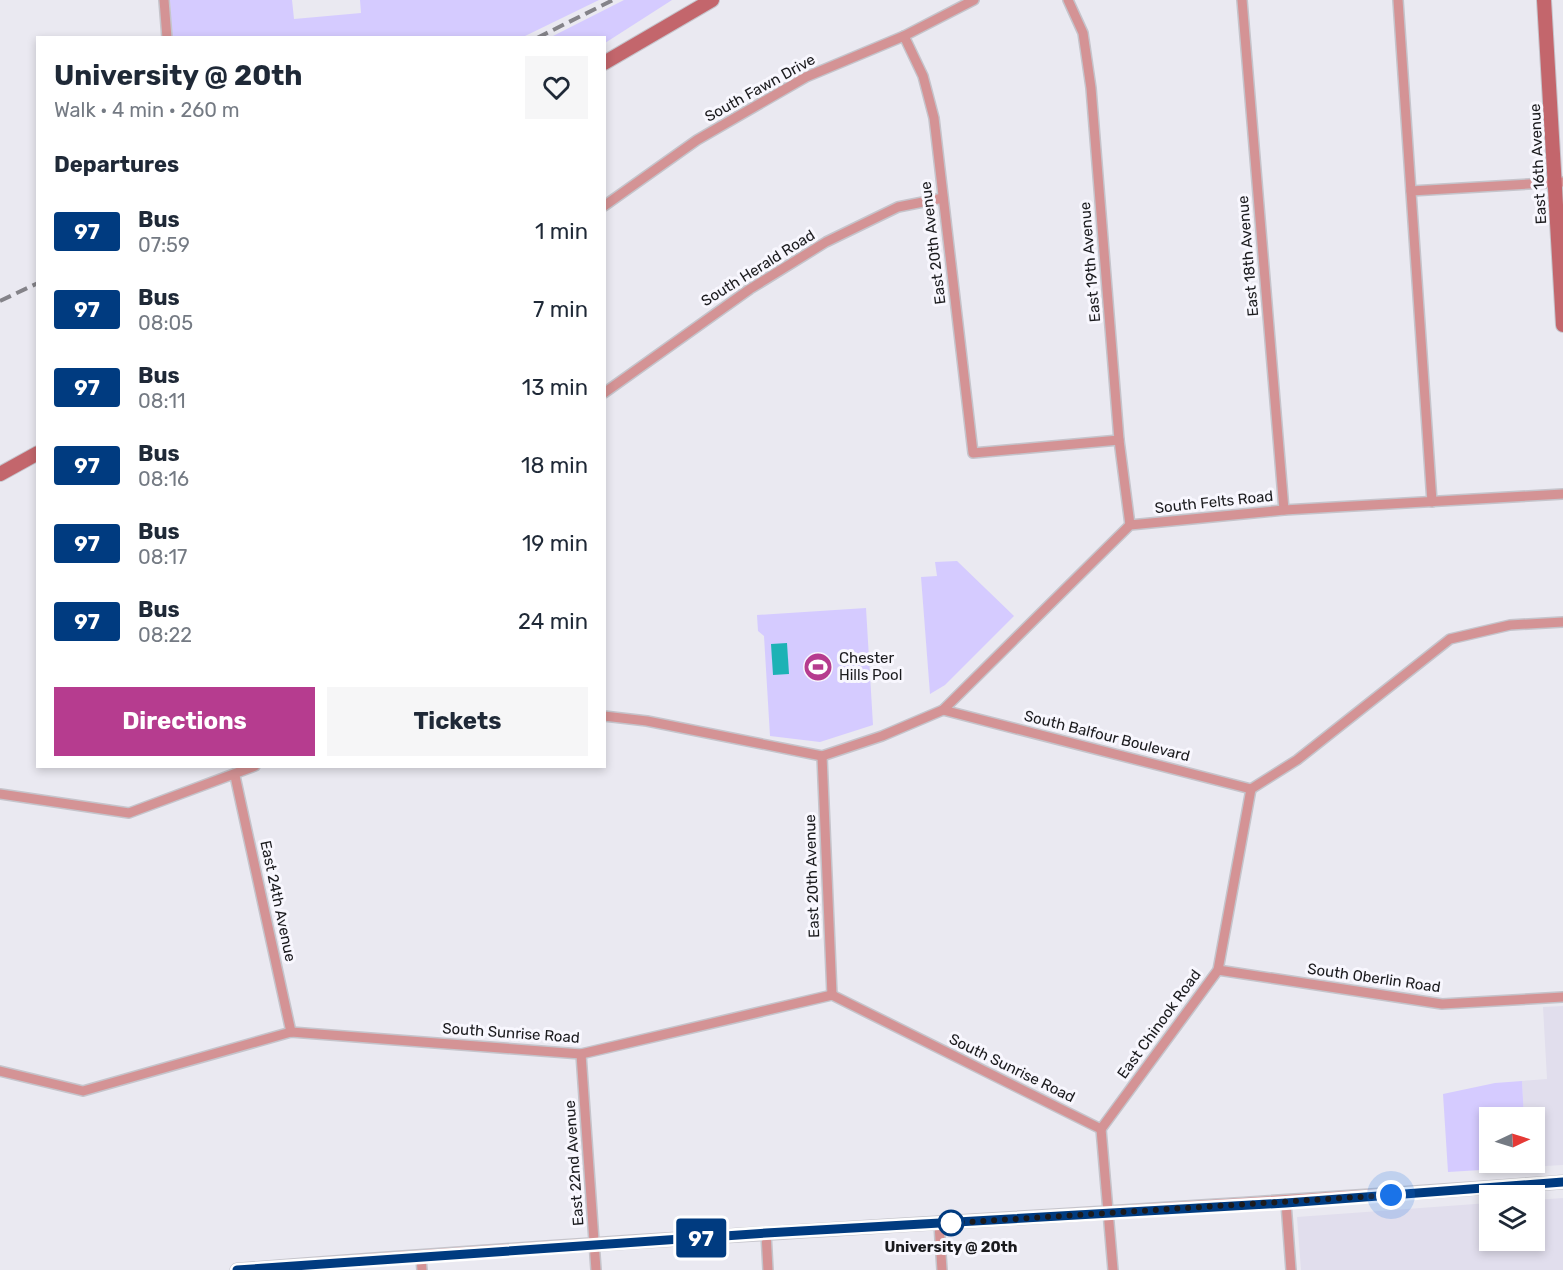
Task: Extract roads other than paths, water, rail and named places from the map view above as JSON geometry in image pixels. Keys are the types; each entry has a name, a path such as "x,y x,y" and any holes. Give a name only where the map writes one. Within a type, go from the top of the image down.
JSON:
{"main road":[{"path":"606,62 712,0"},
{"name":"East 16th Avenue","path":"1544,0 1559,183 1563,326"},
{"path":"0,474 36,454"}],"street":[{"path":"164,0 167,36"},
{"name":"South Fawn Drive","path":"606,205 697,140 806,77 904,36 974,0"},
{"name":"East 19th Avenue","path":"1068,0 1083,33 1091,88 1119,440 1130,525"},
{"name":"East 18th Avenue","path":"1242,0 1284,510"},
{"path":"1398,0 1432,502"},
{"name":"East 20th Avenue","path":"904,36 923,76 934,118 973,453 1119,440"},
{"path":"1411,191 1559,183"},
{"name":"South Herald Road","path":"606,392 750,289 826,242 898,207 943,198"},
{"name":"South Felts Road","path":"1130,525 1284,510 1563,494"},
{"path":"606,716 647,721 822,756 882,736 943,710 1130,525"},
{"path":"1251,789 1297,760 1450,639 1510,625 1563,622"},
{"name":"South Balfour Boulevard","path":"943,710 1251,789"},
{"name":"East 20th Avenue","path":"822,756 832,995"},
{"path":"0,794 129,813 235,776 251,768"},
{"name":"East 24th Avenue","path":"235,776 291,1032"},
{"name":"East Chinook Road","path":"1101,1129 1218,970 1251,789"},
{"name":"South Oberlin Road","path":"1218,970 1442,1004 1563,997"},
{"name":"South Sunrise Road","path":"0,1071 82,1091 291,1032 581,1054 832,995 1101,1129"},
{"name":"East 22nd Avenue","path":"581,1054 596,1270"},
{"path":"1101,1129 1113,1270"},
{"path":"237,1270 422,1264 595,1246 766,1233 1286,1203 1563,1182"},
{"path":"1286,1203 1291,1270"},
{"path":"939,1224 942,1270"},
{"path":"766,1233 768,1270"}],"water":[{"path":"787,643 789,674 773,675 771,644"}],"railway":[{"path":"541,36 613,0"},
{"path":"0,301 36,284"}],"place":[{"name":"Chester Hills Pool","path":"818,667"},
{"name":"University @ 20th","path":"951,1223"}]}
